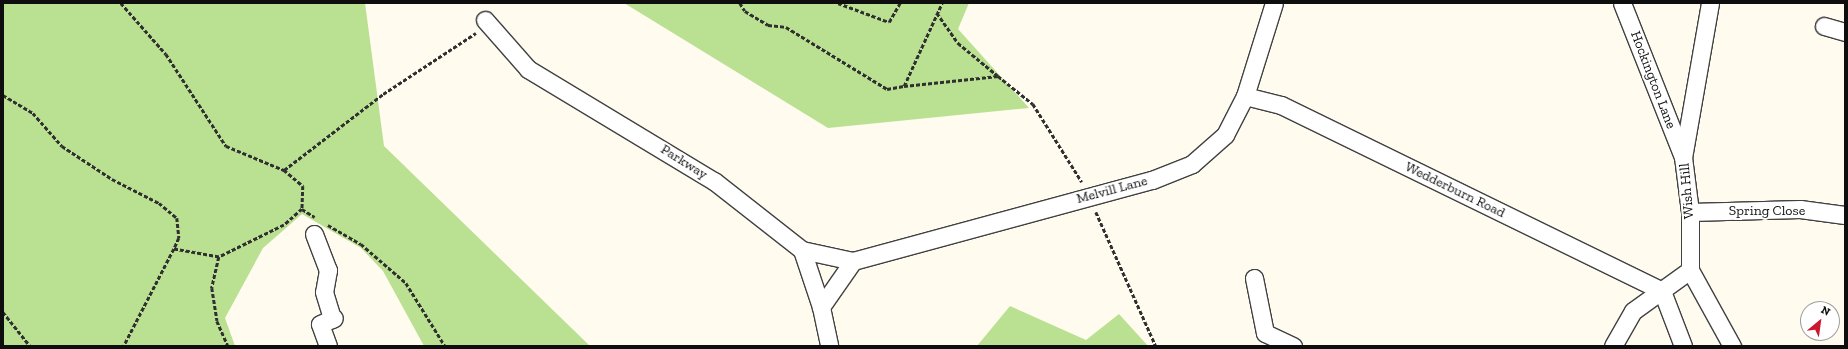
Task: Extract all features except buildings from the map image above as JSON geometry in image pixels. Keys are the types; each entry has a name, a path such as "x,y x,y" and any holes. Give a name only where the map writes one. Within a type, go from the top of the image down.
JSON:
{"street":[{"name":"Melvill Lane","path":"853,261 1152,180 1192,164 1225,134 1245,96 1274,3"},
{"name":"Hockington Lane","path":"1622,3 1683,157"},
{"name":"Wish Hill","path":"1710,3 1683,157 1690,212 1690,270 1732,346"},
{"name":"Parkway","path":"487,22 528,69 714,181 802,250"},
{"path":"1824,26 1845,32"},
{"name":"Wedderburn Road","path":"1245,96 1281,104 1662,291"},
{"name":"Spring Close","path":"1690,212 1800,209 1845,215"},
{"path":"314,234 328,270 324,292 333,318 320,324 328,346"},
{"path":"802,250 853,261 821,308"},
{"path":"802,250 821,308 828,346"},
{"path":"1612,346 1633,311 1690,270"},
{"path":"1254,278 1264,332 1293,346"},
{"path":"1662,291 1684,346"}],"path":[{"path":"121,3 166,54 226,146 284,170 303,186 302,209 284,225 219,257 174,249"},
{"path":"740,3 745,11 768,25 786,28 887,89 998,76"},
{"path":"838,3 889,22 900,3"},
{"path":"904,86 942,3"},
{"path":"937,13 958,43 1033,104 1089,196 1156,346"},
{"path":"284,170 383,94 487,22"},
{"path":"3,95 33,113 62,146 112,179 159,202 177,218 179,238 124,346"},
{"path":"302,209 361,244 406,283 445,346"},
{"path":"219,257 212,288 217,321 228,346"},
{"path":"3,312 30,346"}],"green space":[{"path":"3,3 365,3 384,146 590,346 424,346 383,271 361,248 302,214 263,248 225,318 235,346 3,346"},
{"path":"624,3 969,3 958,29 1029,108 828,128"},
{"path":"1010,306 1086,340 1119,314 1148,346 977,346"}]}
